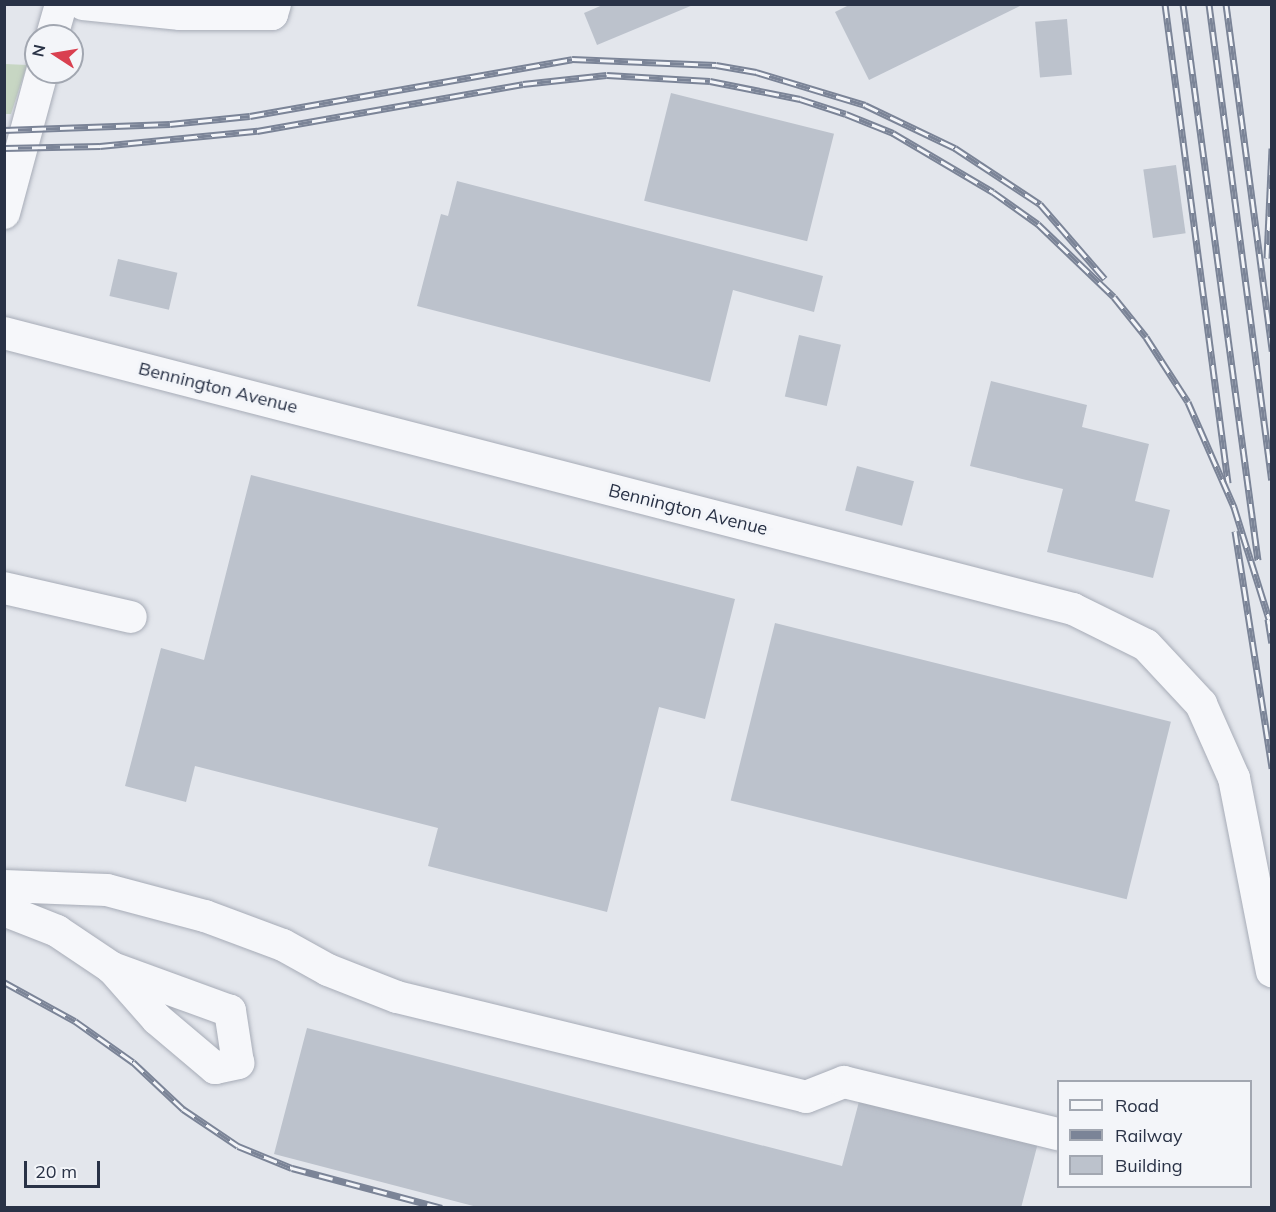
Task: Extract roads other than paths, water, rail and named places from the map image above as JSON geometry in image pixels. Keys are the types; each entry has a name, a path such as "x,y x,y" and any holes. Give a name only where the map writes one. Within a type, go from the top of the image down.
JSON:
{"street":[{"path":"55,24 60,4"},
{"path":"83,4 180,14 272,14 275,4"},
{"path":"4,213 39,84"},
{"name":"Bennington Avenue","path":"4,333 1073,609 1146,645 1201,704 1259,840 1272,971"},
{"path":"4,588 131,616"},
{"path":"4,886 118,893 205,916 272,941 328,970 397,997 806,1097 844,1082 1057,1134"},
{"path":"4,910 57,931 112,968"}],"railway":[{"path":"1165,4 1228,483"},
{"path":"1183,4 1258,560"},
{"path":"1209,4 1272,480"},
{"path":"1226,4 1272,351"},
{"path":"4,130 170,124 250,116 572,59 716,65 756,72 865,105 955,148 1040,204 1105,279"},
{"path":"4,148 100,146 257,131 523,84 607,75 710,81 800,99 846,114 893,133 993,192 1038,224 1114,297 1146,337 1188,402 1234,507 1272,628"},
{"path":"1267,258 1272,148"},
{"path":"1235,531 1272,768"},
{"path":"1268,619 1272,643"},
{"path":"4,982 75,1021 133,1062 183,1109 238,1146 292,1168 442,1208"}]}
